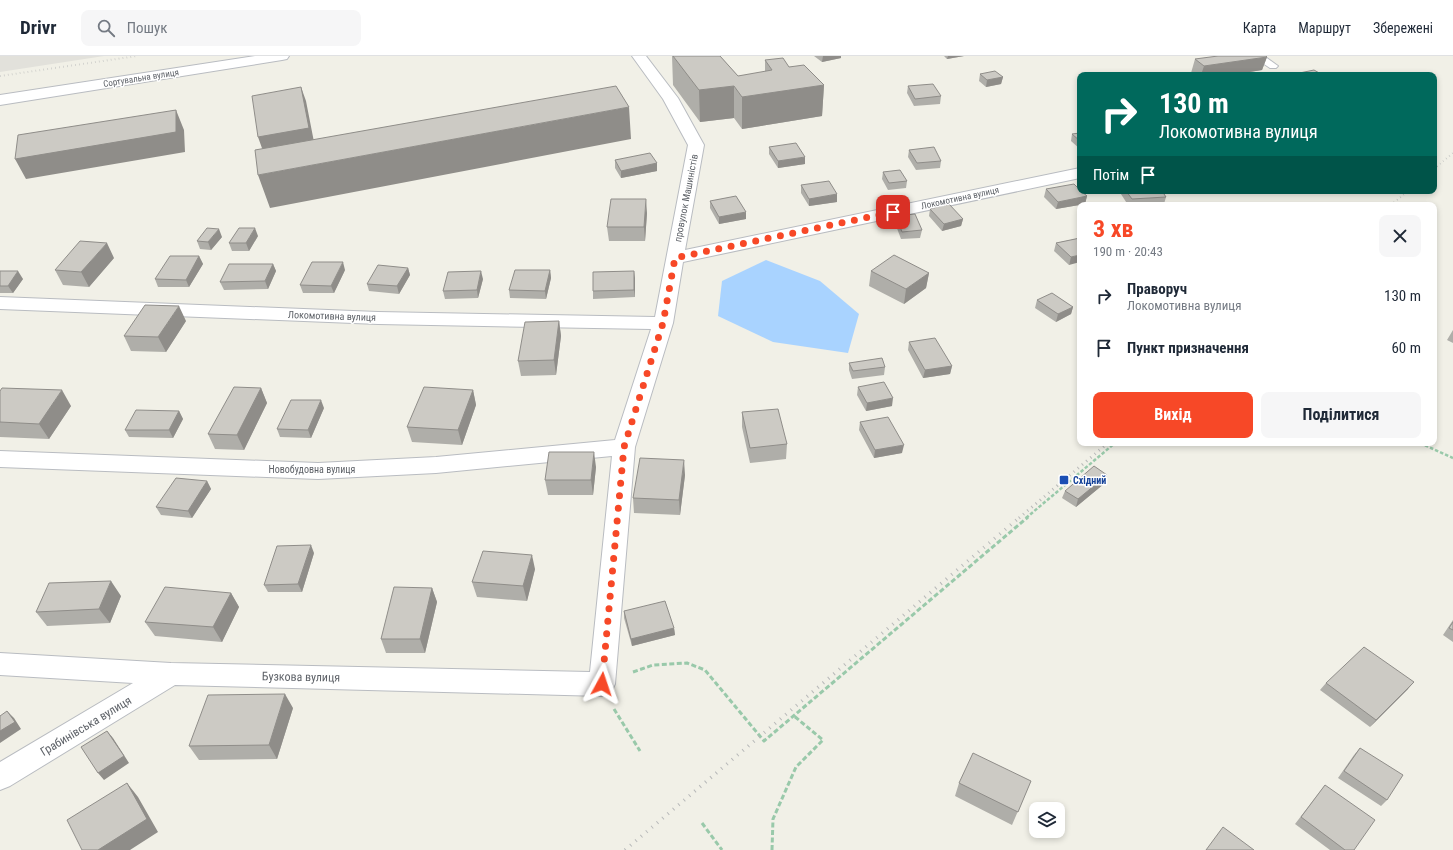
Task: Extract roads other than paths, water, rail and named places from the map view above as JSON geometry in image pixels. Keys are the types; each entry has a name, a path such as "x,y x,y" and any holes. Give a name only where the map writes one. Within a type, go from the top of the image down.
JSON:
{"street":[{"name":"Сортувальна вулиця","path":"0,100 282,56"},
{"name":"провулок Машиністів","path":"602,684 624,447 663,323 696,145 670,98 639,56"},
{"name":"Локомотивна вулиця","path":"675,258 1077,174"},
{"name":"Локомотивна вулиця","path":"0,303 378,318 663,323"},
{"name":"Новобудовна вулиця","path":"0,460 318,471 436,465 624,447"},
{"name":"Бузкова вулиця","path":"0,664 171,674 602,684"},
{"name":"Грабинівська вулиця","path":"0,777 171,674"}],"lane":[{"path":"1257,56 1273,66"}],"water":[{"path":"766,260 820,281 859,314 848,353 773,342 718,316 722,281"}],"railway":[{"path":"0,76 137,56"},
{"path":"1437,166 1453,153"},
{"path":"1395,202 1404,194"},
{"path":"1019,518 1104,446"},
{"path":"625,850 1020,517"}],"place":[{"name":"Східний","path":"1064,480"}]}
